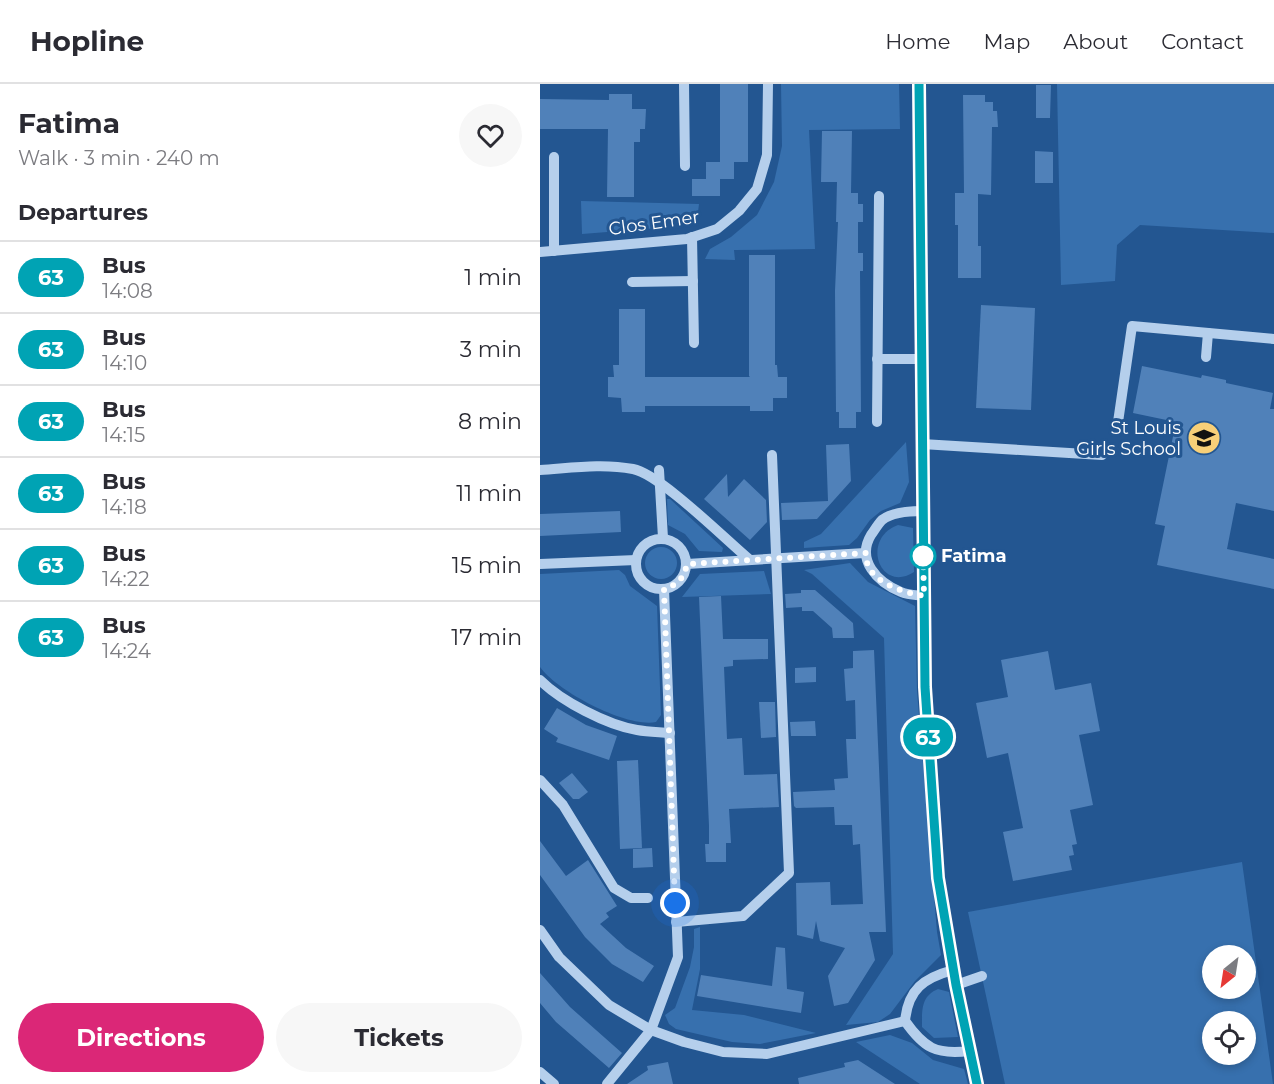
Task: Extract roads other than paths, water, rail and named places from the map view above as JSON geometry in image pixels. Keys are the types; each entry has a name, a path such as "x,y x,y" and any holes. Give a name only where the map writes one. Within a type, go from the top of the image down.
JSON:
{"street":[{"path":"684,84 685,166"},
{"name":"Clos Emer","path":"540,252 624,246 692,237 717,229 739,211 757,189 767,155 768,84"},
{"path":"919,84 925,687 938,878 953,970 977,1084"},
{"path":"554,157 554,251"},
{"path":"877,423 879,196"},
{"path":"692,237 694,343"},
{"path":"632,282 693,281"},
{"path":"1117,429 1132,326 1274,339"},
{"path":"1206,357 1208,333"},
{"path":"877,359 921,359"},
{"path":"922,444 1102,455"},
{"path":"676,922 743,916 789,873 772,455"},
{"path":"540,470 600,465 636,469 660,483 750,560"},
{"path":"659,470 663,538"},
{"path":"923,511 897,514 883,519 866,544 865,558 871,572 886,583 902,592 924,596"},
{"path":"663,538 672,540 680,546 687,564 680,581 673,587 664,589 653,588 643,582 637,572 636,560 645,544 654,539 663,538"},
{"path":"687,564 866,553"},
{"path":"540,564 636,560"},
{"path":"607,1084 651,1030 678,957 664,589"},
{"path":"542,685 599,717 636,730 670,733"},
{"path":"540,780 563,805 614,888 631,898 648,898"},
{"path":"540,930 559,957 609,1005 651,1030 723,1052 767,1054 904,1021"},
{"path":"953,970 933,976 918,987 906,1005 904,1021 918,1040 936,1050 953,1053 969,1051"},
{"path":"956,985 982,975"},
{"path":"540,1072 554,1084"}],"place":[{"name":"St Louis Girls School","path":"1204,438"},
{"name":"Fatima","path":"923,556"}]}
